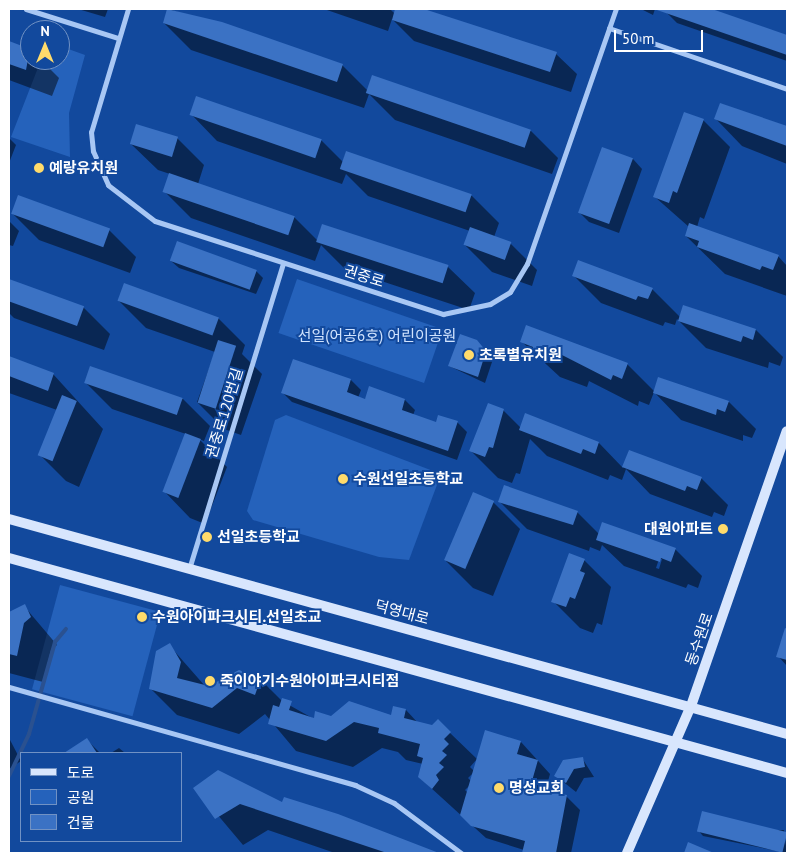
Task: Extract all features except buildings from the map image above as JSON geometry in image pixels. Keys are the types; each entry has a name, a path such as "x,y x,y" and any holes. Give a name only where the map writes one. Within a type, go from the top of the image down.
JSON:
{"main road":[{"name":"동수원로","path":"627,853 691,706 787,431"},
{"name":"덕영대로","path":"9,519 787,734"},
{"path":"9,558 326,649 676,740 787,773"}],"street":[{"path":"26,9 118,38"},
{"name":"권중로","path":"128,9 91,132 92,151 108,186 155,221 443,314 490,304 510,292 540,236 616,9"},
{"path":"609,28 787,89"},
{"name":"권중로120번길","path":"189,569 284,264"},
{"path":"9,687 355,785 394,803 461,853"}],"green space":[{"path":"70,50 85,55 69,113 70,157 11,137 37,70 70,70"},
{"name":"선일(어공6호) 어린이공원","path":"297,279 443,329 424,383 278,333"},
{"path":"286,415 441,474 409,560 379,557 253,520 247,511 275,420"},
{"path":"60,585 160,612 133,716 32,689"}],"waterway":[{"path":"20,752 29,734 55,642 66,629"},
{"path":"9,776 20,753"}],"place":[{"name":"예랑유치원","path":"39,168"},
{"name":"초록별유치원","path":"469,355"},
{"name":"수원선일초등학교","path":"343,479"},
{"name":"대원아파트","path":"723,529"},
{"name":"선일초등학교","path":"207,537"},
{"name":"수원아이파크시티.선일초교","path":"142,617"},
{"name":"죽이야기수원아이파크시티점","path":"210,681"},
{"name":"명성교회","path":"499,788"}]}
